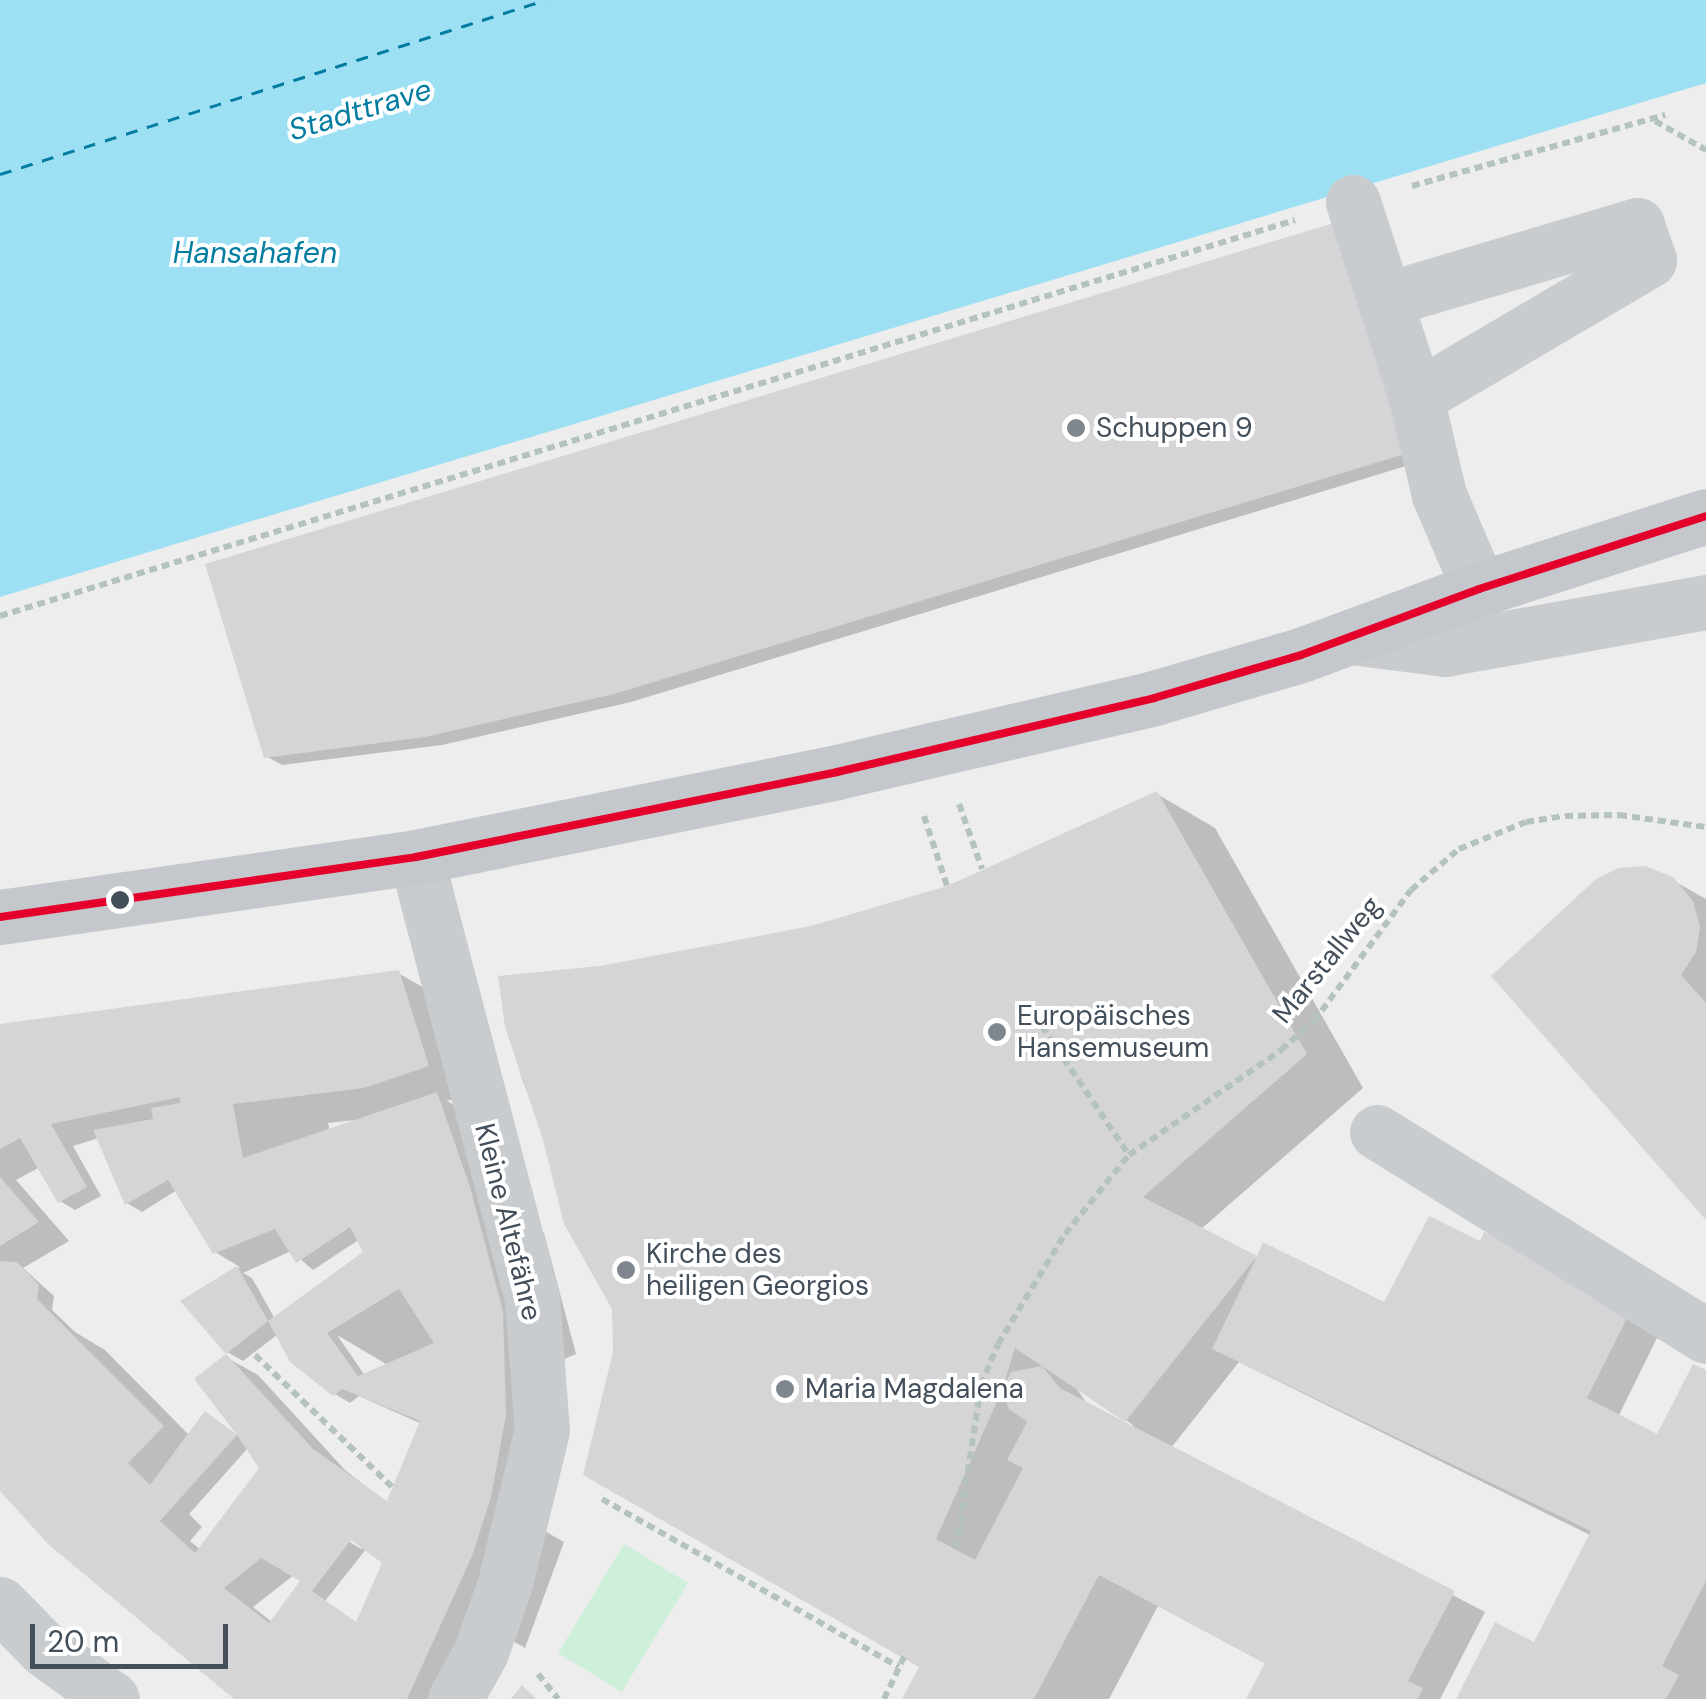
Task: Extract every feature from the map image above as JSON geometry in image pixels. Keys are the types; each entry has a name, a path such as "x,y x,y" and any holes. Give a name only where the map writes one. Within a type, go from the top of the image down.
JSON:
{"main road":[{"path":"0,917 416,857 904,757 1154,698 1706,516"}],"street":[{"path":"1353,202 1416,397 1439,495 1478,589"},
{"path":"1384,300 1637,225 1649,260 1416,397"},
{"path":"1351,636 1445,648 1670,590"},
{"name":"Kleine Altefähre","path":"416,857 532,1298 542,1430 505,1583 481,1652 455,1699"},
{"path":"1377,1132 1706,1336"},
{"path":"0,1604 44,1648 112,1699"}],"path":[{"path":"0,616 1353,202 1665,115"},
{"path":"1654,121 1706,150"},
{"path":"904,757 947,886"},
{"name":"Marstallweg","path":"956,1550 981,1385 998,1344 1065,1234 1129,1155 1281,1050 1314,1020 1411,890 1459,849 1526,822 1566,816 1619,815 1706,827"},
{"path":"1042,1026 1129,1155"},
{"path":"254,1356 392,1487"},
{"path":"602,1499 899,1667"},
{"path":"884,1699 904,1657"},
{"path":"536,1671 558,1699"}],"green space":[{"path":"624,1544 688,1583 622,1692 558,1653"}],"water":[{"name":"Hansahafen","path":"0,0 1706,0 1706,83 0,597"}],"building":[{"path":"1334,223 1405,454 614,694 425,737 264,758 205,564"},
{"path":"1157,791 1307,1054 1143,1197 1257,1256 1125,1422 1455,1591 1408,1681 1423,1688 1418,1699 1246,1699 1265,1663 1099,1575 1034,1699 902,1699 919,1667 583,1475 613,1352 612,1309 564,1224 543,1140 505,1027 498,976 600,966 811,926 947,886","holes":["1015,1348 1042,1366 1011,1372 1002,1390","1042,1366 1125,1422 1060,1388","1002,1390 1009,1409 1027,1422 1007,1460 1023,1468 975,1560 936,1539"]},
{"path":"1645,866 1673,877 1693,901 1700,927 1696,952 1681,975 1706,1003 1706,1220 1491,976 1595,880 1618,868"},
{"path":"399,970 429,1066 364,1088 233,1104 243,1158 437,1092 470,1187 503,1311 506,1415 491,1497 472,1556 407,1699 234,1699 48,1544 0,1491 0,1261 17,1262 39,1285 37,1299 164,1426 128,1463 150,1485 205,1411 237,1435 194,1379 226,1354 313,1449 387,1501 420,1421 342,1389 333,1396 290,1362 268,1321 363,1252 350,1227 296,1263 275,1229 213,1254 168,1180 125,1205 93,1130 153,1119 151,1108 180,1103 180,1097 51,1124 87,1187 58,1203 20,1138 0,1149 0,1024","holes":["399,1289 434,1343 358,1376 327,1333","237,1435 259,1468 195,1553 160,1521","351,1540 382,1563 356,1622 312,1591","261,1558 300,1581 269,1623 224,1588"]},
{"path":"0,1177 39,1222 0,1246"},
{"path":"1429,1216 1480,1241 1484,1232 1582,1278 1630,1312 1587,1398 1657,1434 1693,1364 1706,1370 1706,1581 1662,1666 1679,1675 1666,1699 1456,1699 1495,1622 1534,1642 1591,1531 1212,1349 1263,1242 1384,1302"},
{"path":"237,1266 268,1321 226,1354 180,1301"},
{"path":"522,1685 536,1699 511,1699"}],"ferry route":[{"path":"0,174 545,0"}],"transit line":[{"path":"0,917 416,857 837,772 1154,698 1301,655 1479,589 1706,516"}],"place":[{"name":"Schuppen 9","path":"1076,428"},
{"name":"Europäisches Hansemuseum","path":"997,1032"},
{"name":"Kirche des heiligen Georgios","path":"626,1270"},
{"name":"Maria Magdalena","path":"785,1389"}],"water label":[{"name":"Stadttrave","path":"360,110"}]}
